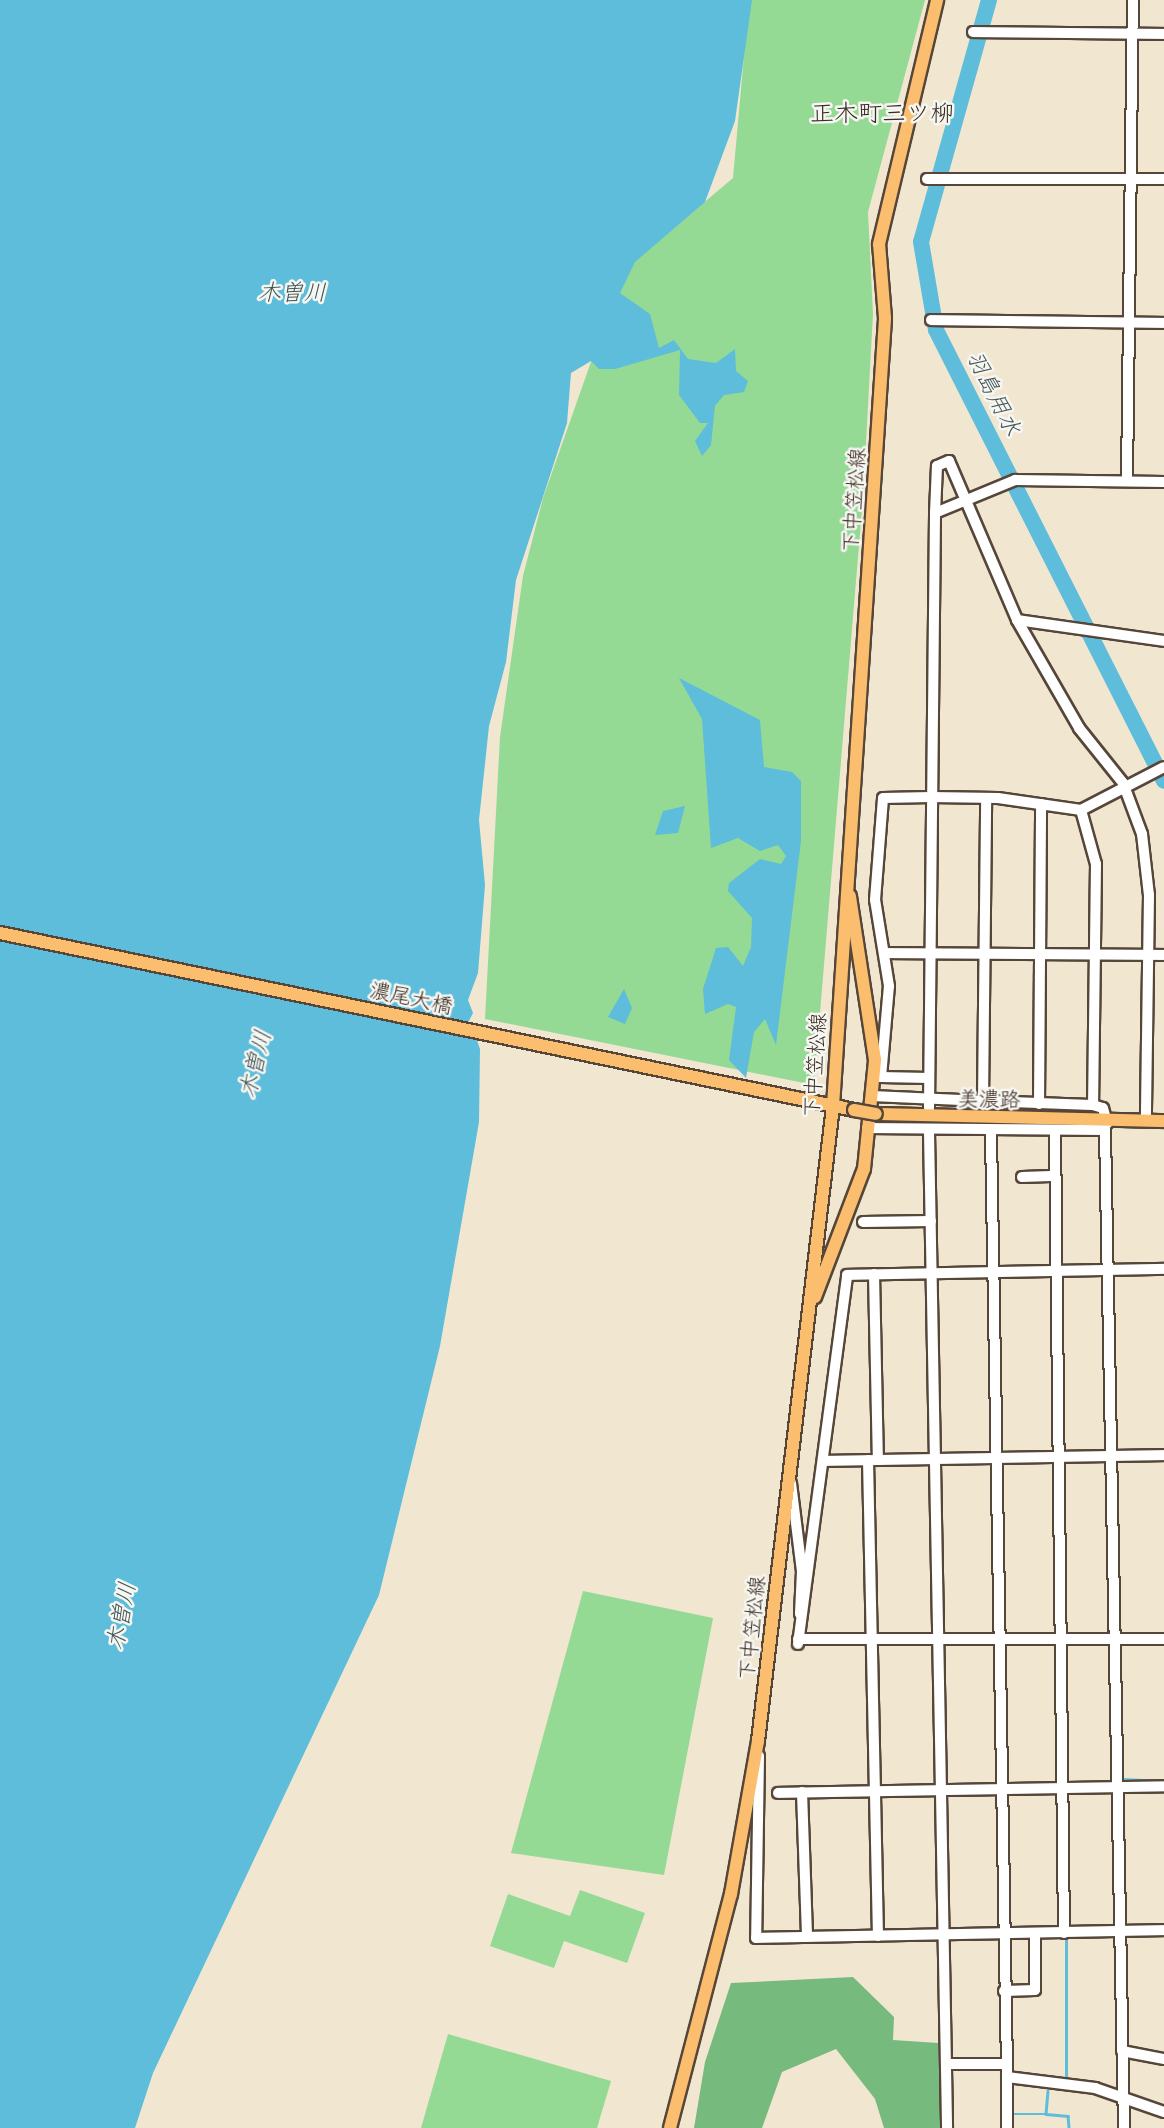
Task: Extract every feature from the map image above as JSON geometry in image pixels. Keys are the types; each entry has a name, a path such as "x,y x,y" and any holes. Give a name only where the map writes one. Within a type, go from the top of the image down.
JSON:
{"main road":[{"name":"下中笠松線","path":"673,2124 731,1894 758,1741 788,1468 833,1106 846,875 885,318 879,244 937,0"},
{"path":"806,1330 856,1195 872,1097 870,1007 846,875"},
{"name":"濃尾大橋","path":"0,933 815,1102"},
{"name":"美濃路","path":"815,1102 876,1114 1106,1125 1146,1120 1164,1121"}],"street":[{"path":"1127,480 1132,323 1133,0"},
{"path":"973,32 1164,34"},
{"path":"927,179 1164,179"},
{"path":"930,320 1164,323"},
{"path":"929,1104 935,513 937,466 949,461 1017,620 1079,728 1123,783 1147,859 1146,1120"},
{"path":"935,513 1010,482 1164,482"},
{"path":"1017,620 1075,623 1164,640"},
{"path":"929,1077 881,1077 889,986 875,900 883,798 985,798 1082,810 1123,783 1162,766"},
{"path":"983,1101 985,798"},
{"path":"1039,1104 1041,804"},
{"path":"1082,810 1096,864 1093,1105"},
{"path":"884,953 930,951 1164,955"},
{"path":"872,1097 929,1104 983,1101 1093,1105 1103,1108 1106,1125 1124,2128"},
{"path":"867,1128 991,1133 1106,1125"},
{"path":"1055,1130 1051,1176 1052,1271 1064,1933"},
{"path":"929,1132 947,2128"},
{"path":"991,1133 999,1789 1007,2128"},
{"path":"1022,1177 1051,1176"},
{"path":"863,1222 931,1221"},
{"path":"798,1644 825,1461 847,1275 1164,1269"},
{"path":"874,1274 871,1644 878,1936"},
{"path":"825,1461 1164,1455"},
{"path":"788,1468 802,1571 798,1644"},
{"path":"798,1644 1164,1639"},
{"path":"758,1741 752,1928 756,1937 1164,1930"},
{"path":"778,1793 1164,1786"},
{"path":"802,1792 807,1937"},
{"path":"1004,1991 1035,1990 1035,1933"},
{"path":"1122,2051 1164,2059"},
{"path":"946,2064 1007,2064"},
{"path":"1007,2077 1124,2098 1164,2112"}],"green space":[{"path":"749,0 925,0 868,212 873,314 863,497 814,1085 485,1019 500,737 523,576 543,498 623,271 733,178"},
{"path":"583,1591 713,1618 664,1875 511,1853"},
{"path":"580,1890 645,1913 627,1963 564,1941 554,1968 490,1946 508,1894 570,1916"},
{"path":"853,1977 894,2017 893,2040 938,2043 942,2128 884,2128 875,2099 836,2049 782,2072 762,2128 694,2128 705,2062 731,1983"},
{"path":"448,2034 611,2081 597,2128 421,2128"}],"water":[{"name":"木曽川","path":"0,0 752,0 735,121 705,202 635,262 620,293 650,314 659,348 674,340 688,359 716,363 735,349 736,371 748,381 744,392 724,395 715,406 711,445 702,456 695,441 708,423 700,423 679,395 680,350 615,369 599,369 591,361 571,373 567,423 516,580 506,662 489,726 479,820 485,885 478,973 468,1000 473,1013 461,1036 475,1035 480,1049 479,1122 440,1346 379,1595 153,2073 135,2128 0,2128"},
{"path":"679,678 760,720 764,767 792,772 801,781 801,841 776,1045 765,1019 754,1032 746,1078 729,1060 736,1007 728,1004 705,1014 703,989 716,948 728,947 743,966 751,947 752,918 728,891 729,883 760,859 781,864 786,856 778,845 760,851 738,838 711,848 702,719"},
{"path":"685,806 678,833 655,835 663,811"},
{"path":"624,989 632,1008 625,1024 608,1017"}],"waterway":[{"name":"羽島用水","path":"989,0 921,242 936,330 1164,781"},
{"path":"1117,1479 1119,1628"},
{"path":"1120,1646 1122,1779 1164,1781"},
{"path":"1123,1795 1125,1925"},
{"path":"1066,2080 1066,1937 1112,1936"},
{"path":"1125,1936 1126,1964"},
{"path":"1048,2091 1046,2114 1068,2116 1069,2128"},
{"path":"1011,2114 1046,2114"}],"district":[{"name":"正木町三ツ柳","path":"882,114"}]}
